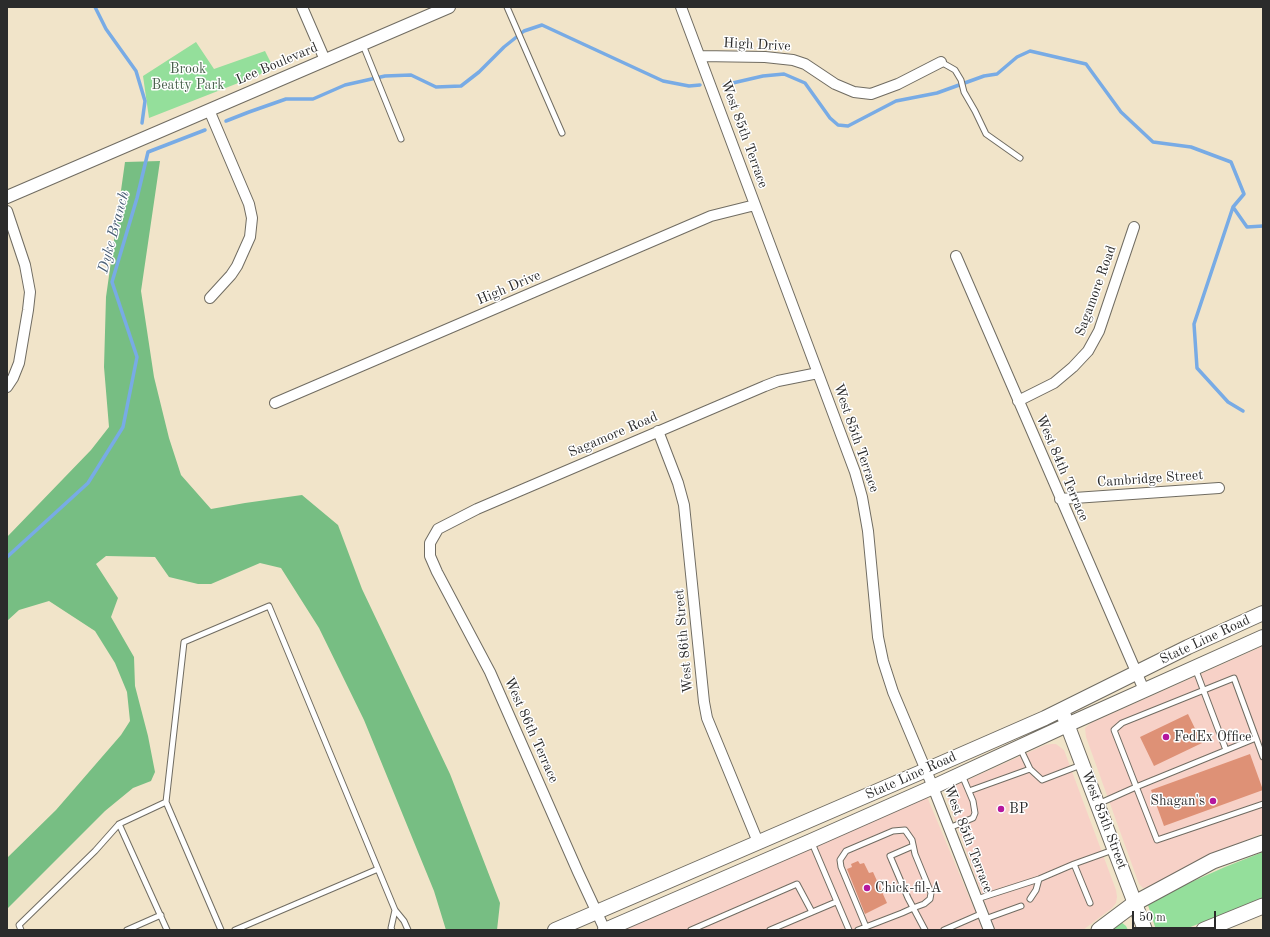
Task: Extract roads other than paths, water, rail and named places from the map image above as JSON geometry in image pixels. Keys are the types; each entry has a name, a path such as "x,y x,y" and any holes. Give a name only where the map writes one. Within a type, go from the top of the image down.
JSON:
{"main road":[{"name":"State Line Road","path":"555,930 1062,710 1188,647 1263,613"},
{"name":"State Line Road","path":"605,930 811,842 1263,637"},
{"name":"West 85th Street","path":"1062,710 1145,930"},
{"path":"1099,930 1135,903 1213,861 1263,843"},
{"path":"1204,930 1263,906"}],"street":[{"path":"302,7 325,60"},
{"name":"Lee Boulevard","path":"7,197 449,7"},
{"name":"West 85th Terrace","path":"681,7 855,472 862,497 868,531 878,637 882,662 895,699 934,787 989,930"},
{"name":"High Drive","path":"700,56 765,57 793,60 805,64 835,84 854,92 871,94 898,84 941,62"},
{"path":"209,110 249,204 252,218 250,237 236,266 231,275 210,298"},
{"name":"High Drive","path":"275,403 711,216 755,206"},
{"path":"7,211 25,265 30,292 19,363 13,378 7,387"},
{"name":"Sagamore Road","path":"1018,400 1054,383 1073,367 1088,351 1099,331 1134,227"},
{"name":"West 84th Terrace","path":"956,256 1144,690"},
{"name":"Sagamore Road","path":"430,543 438,529 448,523 765,386 778,381 818,373"},
{"name":"West 86th Street","path":"658,431 678,483 684,504 704,702 707,718 758,842"},
{"name":"Cambridge Street","path":"1060,499 1218,488"},
{"name":"West 86th Terrace","path":"430,543 430,556 503,701 556,823 605,930"}],"lane":[{"path":"507,7 562,133"},
{"path":"363,44 401,139"},
{"path":"941,62 955,70 961,80 964,92 986,134 1020,158"},
{"path":"221,930 166,802 184,642 269,606 395,910 404,920 408,930"},
{"path":"1195,668 1226,750"},
{"path":"1263,757 1234,678 1122,723 1114,730 1157,840 1263,804"},
{"path":"1098,804 1256,738"},
{"path":"1020,748 1030,769 1042,780 1083,765"},
{"path":"969,791 1030,769"},
{"path":"949,828 973,818 975,813 973,801 961,775"},
{"path":"21,930 19,925 95,852 119,824 166,802"},
{"path":"119,824 168,930"},
{"path":"858,930 866,927 913,908 924,904 930,899 931,893 915,854 909,834 905,830 893,831 846,851 842,855 840,860 841,867 866,927"},
{"path":"811,842 849,930"},
{"path":"913,846 890,856 913,908 925,930"},
{"path":"977,899 1039,879 1074,864 1115,850"},
{"path":"1074,864 1090,903"},
{"path":"235,930 378,869"},
{"path":"1030,896 1036,890 1039,879"},
{"path":"691,930 797,884 812,912"},
{"path":"770,930 836,902"},
{"path":"944,930 984,916 1015,908 1020,904"},
{"path":"392,930 391,928 395,910"},
{"path":"127,930 161,915"}],"waterway":[{"name":"Dyke Branch","path":"95,7 106,29 136,71 145,101 142,123"},
{"path":"226,121 286,99 313,99 345,85 385,76 411,75 436,87 461,86 479,72 504,47 524,31 542,25 663,81 689,86 700,85"},
{"path":"724,85 763,76 784,74 805,83 830,118 838,125 848,126 896,101 937,93 984,76 997,74 1017,57 1030,51 1086,64 1121,112 1153,142 1191,147 1231,162 1244,194 1233,207 1247,227 1263,226"},
{"name":"Dyke Branch","path":"7,557 88,483 123,427 137,357 112,282 137,198 148,152 205,130"},
{"path":"1233,207 1194,324 1197,368 1228,402 1243,411"}],"place":[{"name":"FedEx Office","path":"1166,737"},
{"name":"Shagan's","path":"1213,801"},
{"name":"BP","path":"1001,809"},
{"name":"Chick-fil-A","path":"867,888"}],"park label":[{"name":"Brook Beatty Park","path":"188,78"}]}
